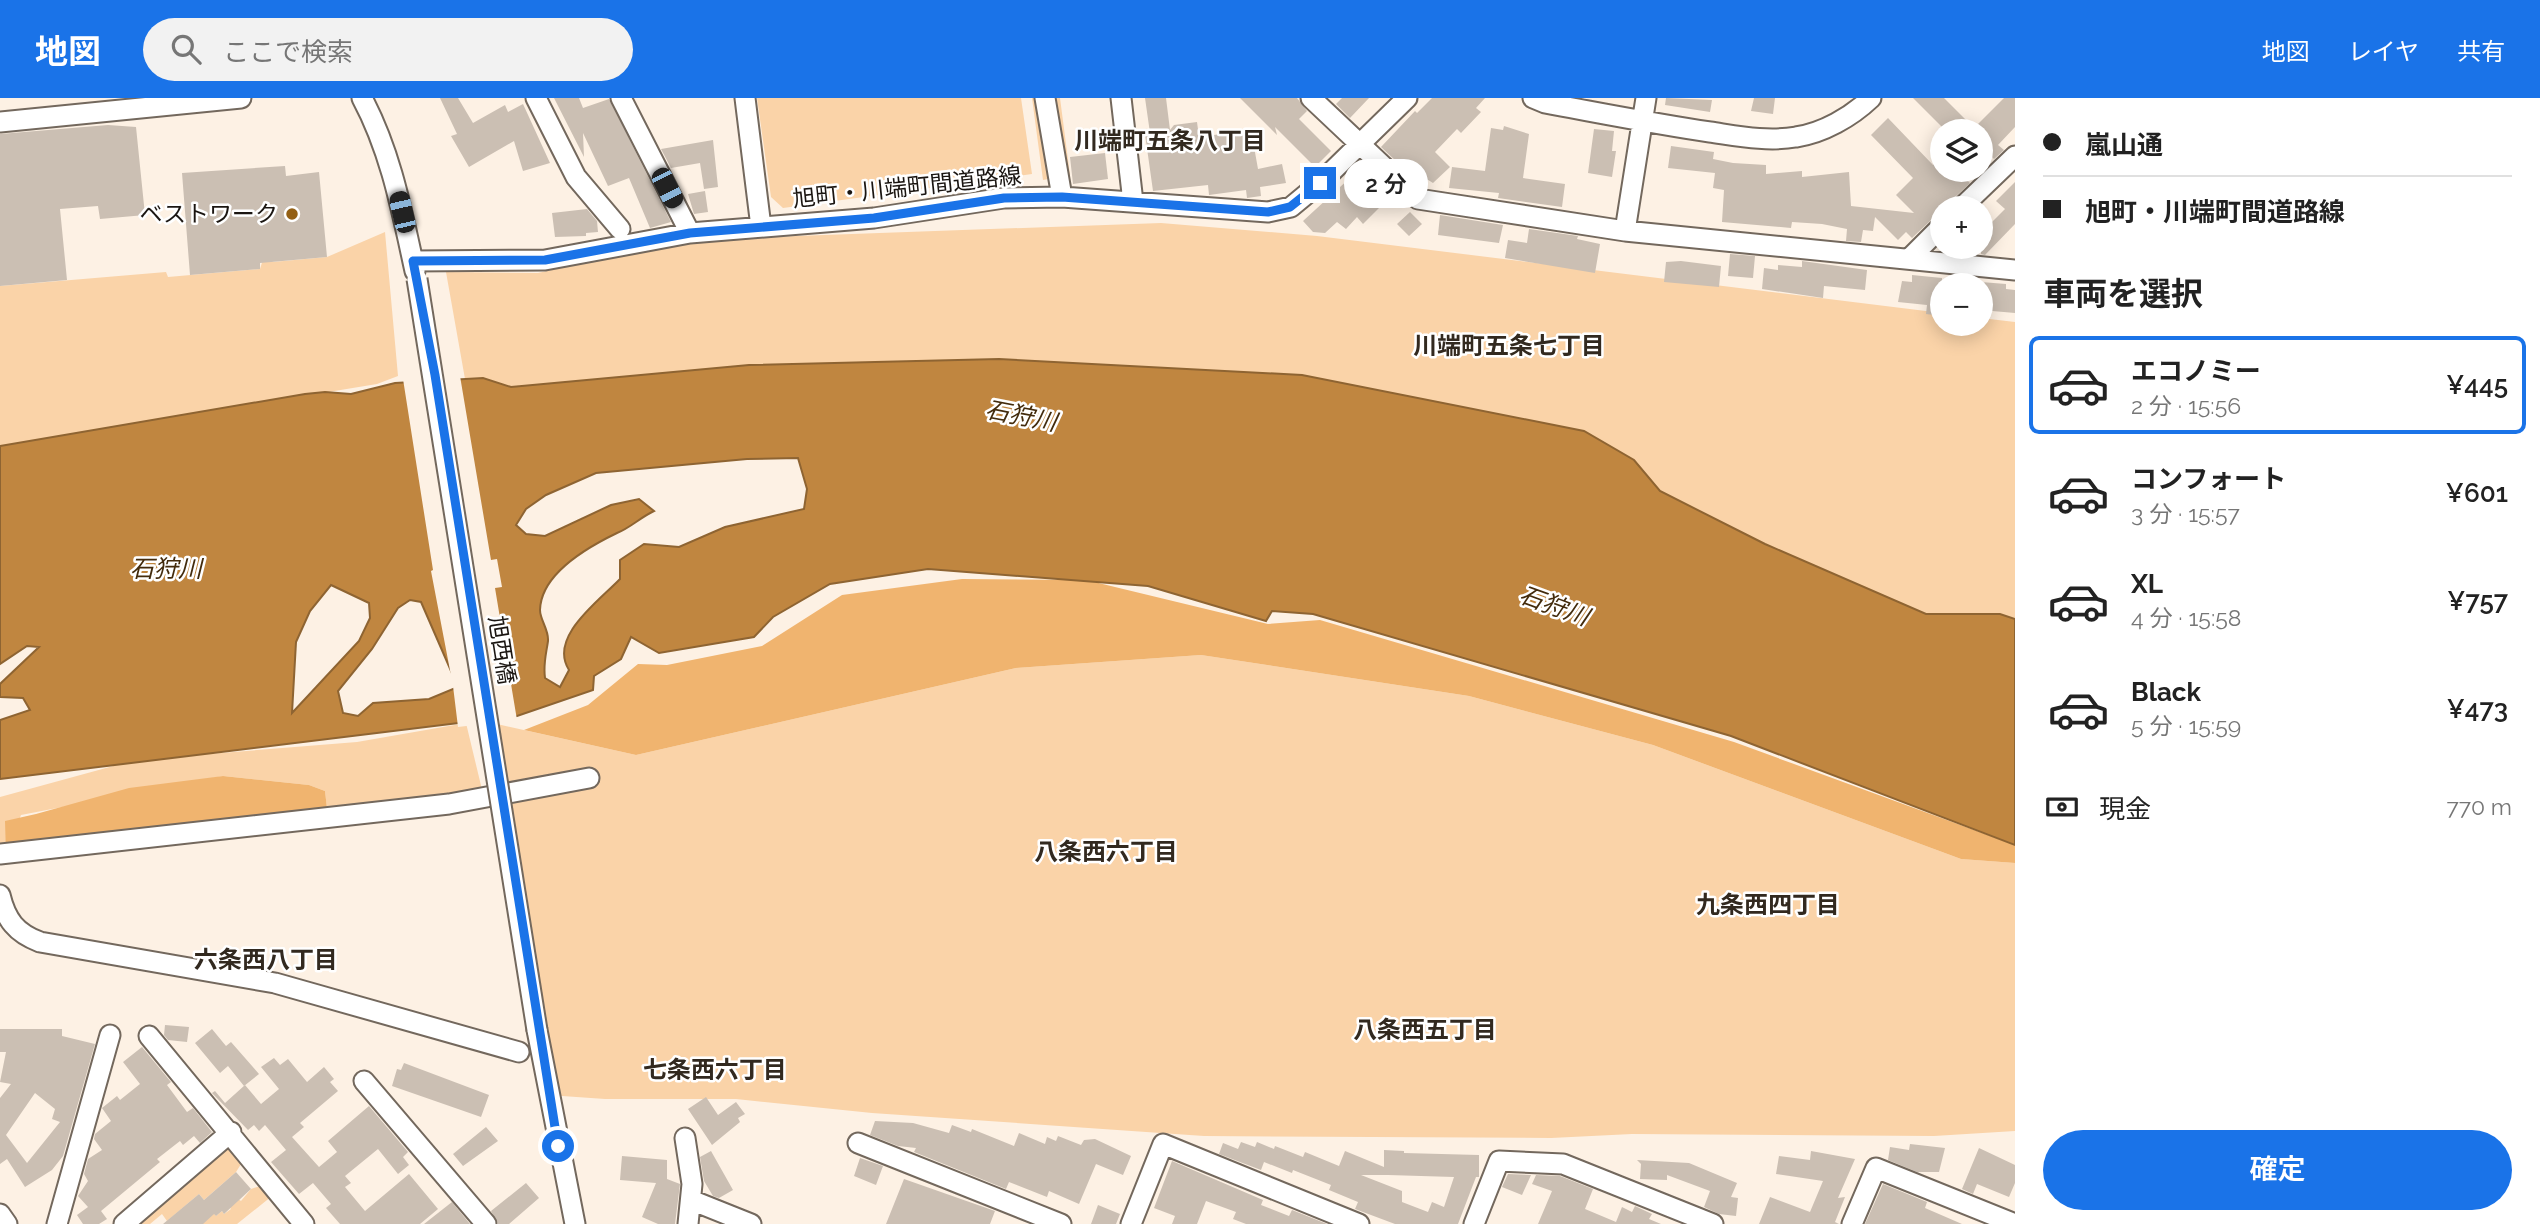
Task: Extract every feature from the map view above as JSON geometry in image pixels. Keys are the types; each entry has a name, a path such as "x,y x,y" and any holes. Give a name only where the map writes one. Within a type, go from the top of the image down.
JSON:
{"street":[{"path":"0,122 241,98"},
{"name":"旭西橋","path":"362,98 376,123 396,188 415,270 537,1030 575,1224"},
{"path":"536,98 576,177 620,229"},
{"path":"621,98 690,233"},
{"path":"745,98 761,227"},
{"path":"1045,98 1062,197"},
{"path":"1121,98 1133,202"},
{"path":"1311,98 1418,200 1625,231 2015,270"},
{"name":"旭町・川端町間道路線","path":"415,270 545,260 690,233 874,218 1004,198 1062,197 1268,212 1290,207 1320,183 1406,98"},
{"path":"1533,98 1641,122 1762,139 1796,137 1822,129 1857,112 1871,98"},
{"path":"1625,231 1646,98"},
{"path":"1973,196 2015,156"},
{"path":"1910,258 1930,238"},
{"path":"0,854 449,804 589,778"},
{"path":"0,895 13,926 22,935 40,942 275,983 519,1052"},
{"path":"57,1224 110,1035"},
{"path":"149,1036 231,1132 304,1224"},
{"path":"364,1081 486,1224"},
{"path":"124,1224 231,1132"},
{"path":"685,1138 691,1200 688,1224"},
{"path":"858,1143 1061,1224"},
{"path":"1131,1224 1163,1144 1359,1224"},
{"path":"1474,1224 1499,1161 1563,1164 1713,1224"},
{"path":"1852,1224 1875,1168 2015,1224"},
{"path":"691,1200 751,1224"},
{"path":"0,1214 7,1224"}],"shaded area":[{"path":"757,98 1021,98 1032,174 783,208 771,197"},
{"path":"1032,98 1060,98 1070,175 1043,180"},
{"path":"1161,223 1317,236 1930,312 1930,336 1993,336 1993,319 2015,322 2015,619 2000,614 1926,614 1765,544 1660,491 1634,460 1584,431 1454,407 999,359 749,365 511,387 483,378 465,379 446,272 538,273 686,240"},
{"path":"385,232 398,376 377,384 0,446 0,286 166,272 168,277 260,269 265,253 273,262 327,257"},
{"path":"962,579 1086,580 1268,624 1320,620 1734,742 2015,845 2015,863 1961,859 1653,745 1469,696 1201,655 1016,668 636,755 524,730 588,705 638,664 667,665 762,646 842,595"},
{"path":"1201,655 1469,696 1653,745 1961,859 2015,863 2015,1131 1934,1136 1204,1136 872,1113 736,1099 605,1099 548,1095 488,722 636,755 1016,668"},
{"path":"466,723 484,798 328,817 325,791 309,785 223,776 21,815 6,854 0,854 0,797 117,765 208,754 357,742"},
{"path":"223,776 309,785 325,791 328,817 6,854 5,821 129,788"},
{"path":"224,1138 243,1161 236,1172 204,1200 199,1194 167,1221 162,1214 150,1224 124,1224"},
{"path":"263,1185 272,1196 237,1224 195,1224 213,1212 216,1216 222,1211 224,1214 231,1209 228,1205 237,1198 241,1201 251,1189"}],"water":[{"name":"石狩川","path":"999,359 1302,375 1584,431 1634,460 1660,491 1765,544 1926,614 2000,614 2015,619 2015,845 1731,736 1313,614 1272,611 1266,621 1148,586 928,569 830,584 773,617 754,637 659,653 631,637 621,659 594,676 593,690 517,716 0,779 0,720 30,710 23,698 0,697 0,684 39,647 27,646 0,664 0,446 305,394 351,394 395,383 483,378 511,387 749,365","holes":["798,458 807,489 804,509 725,527 679,547 644,544 620,560 620,579 589,609 570,633 564,658 569,670 560,687 545,678 548,637 540,610 542,597 549,584 581,553 654,511 639,499 611,505 545,536 526,534 516,525 526,509 546,495 596,473 747,459","331,585 369,603 370,618 359,641 292,713 296,642 310,611","410,600 421,602 458,687 429,699 373,703 358,716 343,713 338,691 372,649 398,608"]}],"pier":[{"path":"460,376 491,560 497,559 502,587 495,588 517,720 458,727 431,571 433,570 403,379"}],"building":[{"path":"440,98 458,98 473,123 505,105 508,112 523,104 550,163 523,171 514,141 469,167 451,136 457,134"},
{"path":"554,98 579,98 583,108 609,99 671,222 650,228 629,178 608,186 583,133 584,157"},
{"path":"1145,98 1166,98 1170,130 1174,125 1197,122 1199,137 1251,130 1258,169 1282,164 1286,183 1260,187 1261,196 1247,198 1246,190 1209,195 1208,185 1153,191 1145,134 1150,133"},
{"path":"1240,98 1297,98 1307,111 1299,119 1331,151 1315,167 1275,127 1277,135"},
{"path":"1342,98 1369,98 1350,118 1336,104"},
{"path":"1432,98 1485,98 1476,108 1481,112 1461,133 1457,129 1435,152 1450,167 1433,183 1417,173 1413,177 1381,147 1415,111 1417,113"},
{"path":"1666,98 1712,100 1710,112 1665,105"},
{"path":"1754,98 1775,98 1773,114 1751,111"},
{"path":"1913,98 1944,98 1965,119 1934,119"},
{"path":"2004,98 2015,98 2015,127 1998,145 2004,150 1994,159 1993,119 1983,119"},
{"path":"1888,118 1930,162 1930,182 1970,183 1956,196 1930,196 1930,221 1912,238 1906,232 1898,240 1875,217 1873,231 1863,230 1861,242 1846,241 1847,229 1822,224 1792,222 1791,228 1722,222 1724,190 1713,188 1715,173 1668,168 1671,146 1714,152 1713,159 1733,163 1766,165 1766,174 1802,171 1802,177 1849,172 1851,206 1914,213 1896,195 1913,178 1871,135"},
{"path":"108,125 136,127 145,215 100,219 98,206 60,209 67,280 0,286 0,134"},
{"path":"1504,126 1529,134 1523,178 1565,184 1562,207 1498,198 1499,193 1449,188 1452,167 1485,171 1491,128 1503,130"},
{"path":"1594,129 1614,131 1612,151 1616,151 1612,177 1588,173"},
{"path":"713,140 718,187 704,189 700,163 671,168 661,149"},
{"path":"1105,153 1108,179 1073,184 1070,157"},
{"path":"1364,165 1380,180 1367,192 1381,206 1363,224 1357,217 1346,229 1337,222 1325,233 1313,232 1303,221"},
{"path":"285,166 286,176 319,172 327,257 260,263 260,269 190,275 182,173"},
{"path":"2015,182 2015,224 1993,247 1993,221 2005,209 1996,201"},
{"path":"705,191 708,212 694,214 688,194"},
{"path":"587,209 597,221 598,232 586,233 586,236 555,237 552,213"},
{"path":"1410,212 1422,224 1409,236 1397,224"},
{"path":"1440,215 1503,225 1499,243 1438,235"},
{"path":"1529,229 1578,236 1577,239 1600,244 1595,273 1505,258 1508,240 1527,243"},
{"path":"1730,254 1755,256 1753,278 1728,276"},
{"path":"1802,261 1867,270 1865,290 1824,286 1823,298 1762,289 1764,268 1778,270 1778,265 1802,267"},
{"path":"1666,262 1721,266 1719,287 1664,282"},
{"path":"1912,275 1930,277 1930,314 1926,314 1927,305 1898,302 1902,281 1912,282"},
{"path":"1993,283 2006,284 2006,289 2015,290 2015,313 1993,311"},
{"path":"165,1025 189,1027 187,1042 168,1040 164,1035"},
{"path":"0,1029 62,1029 62,1036 95,1044 63,1156 52,1170 25,1187 7,1159 0,1164 0,1098 11,1084 0,1082 6,1052 0,1052","holes":["35,1093 55,1109 52,1119 60,1122 27,1163 6,1135"]},
{"path":"212,1029 226,1046 231,1042 259,1074 244,1086 228,1066 220,1073 195,1043"},
{"path":"142,1047 171,1082 167,1085 187,1112 193,1108 212,1132 200,1143 194,1136 183,1145 180,1141 157,1159 160,1162 101,1211 107,1219 99,1224 83,1224 77,1215 88,1207 78,1196 88,1181 84,1174 88,1159 102,1150 94,1139 95,1134 111,1121 102,1108 117,1096 120,1100 140,1084 123,1062"},
{"path":"274,1058 280,1065 288,1059 307,1082 324,1067 334,1079 330,1082 338,1091 300,1123 304,1127 292,1137 319,1167 337,1152 328,1141 369,1106 408,1152 403,1157 409,1165 398,1174 378,1149 345,1176 351,1183 345,1187 365,1211 409,1174 438,1209 420,1224 340,1224 326,1208 331,1204 313,1183 299,1194 271,1162 286,1150 265,1125 259,1131 254,1125 248,1130 212,1093 215,1091 225,1103 245,1085 261,1104 279,1089 261,1067"},
{"path":"404,1063 489,1095 481,1117 392,1086 397,1069 401,1070"},
{"path":"706,1097 718,1115 736,1102 745,1114 738,1118 740,1122 712,1145 688,1109"},
{"path":"875,1121 913,1123 949,1133 952,1125 971,1132 972,1129 1014,1146 1019,1133 1045,1144 1047,1137 1056,1141 1058,1136 1081,1145 1084,1140 1095,1139 1131,1156 1123,1175 1096,1164 1079,1204 1049,1191 1047,1197 1009,1182 1006,1189 914,1152 916,1148 898,1146 870,1135"},
{"path":"486,1127 498,1141 463,1166 453,1154"},
{"path":"1241,1142 1255,1147 1257,1142 1303,1157 1305,1152 1339,1166 1345,1151 1384,1167 1384,1150 1479,1155 1479,1177 1476,1177 1458,1224 1395,1224 1355,1209 1358,1202 1329,1190 1331,1185 1293,1170 1292,1173 1264,1162 1261,1170 1219,1154 1223,1143 1238,1149","holes":["1361,1175 1454,1177 1444,1207 1432,1202 1428,1212 1402,1202 1402,1191"]},
{"path":"1910,1144 1945,1148 1939,1172 1917,1172 1888,1160 1890,1147 1909,1150"},
{"path":"1979,1148 2015,1165 2015,1183 2009,1197 1977,1184 1973,1194 1962,1189"},
{"path":"711,1151 733,1190 719,1198 713,1196 704,1181 700,1157"},
{"path":"1811,1151 1855,1159 1838,1198 1845,1197 1835,1222 1839,1224 1759,1224 1770,1197 1810,1212 1823,1181 1776,1174 1779,1156 1810,1160"},
{"path":"622,1156 667,1160 667,1179 680,1184 675,1224 658,1224 642,1217 656,1183 620,1180"},
{"path":"860,1158 883,1166 876,1185 854,1176"},
{"path":"1637,1160 1689,1163 1737,1183 1731,1197 1738,1198 1736,1216 1719,1214 1704,1207 1710,1191 1667,1175 1667,1180 1640,1179 1641,1164"},
{"path":"1172,1161 1263,1200 1261,1205 1289,1216 1292,1210 1327,1224 1246,1224 1233,1219 1236,1212 1206,1201 1197,1224 1172,1224 1175,1216 1154,1208"},
{"path":"236,1172 251,1189 224,1214 222,1211 216,1216 214,1214 203,1224 163,1224 199,1194 204,1200"},
{"path":"1508,1174 1531,1175 1522,1195 1502,1187"},
{"path":"1536,1175 1560,1176 1593,1189 1585,1209 1616,1222 1622,1207 1632,1212 1635,1206 1652,1214 1649,1219 1661,1224 1538,1224 1552,1191 1532,1184"},
{"path":"904,1179 995,1211 990,1224 886,1224"},
{"path":"526,1183 539,1198 509,1224 498,1224 491,1211"},
{"path":"1883,1184 1927,1202 1925,1208 1962,1224 1865,1224"},
{"path":"452,1202 470,1224 424,1224"},
{"path":"1098,1205 1120,1214 1116,1224 1091,1224"}],"place":[{"name":"ベストワーク","path":"292,214"}],"district":[{"name":"川端町五条八丁目","path":"1170,141"},
{"name":"川端町五条七丁目","path":"1509,346"},
{"name":"八条西六丁目","path":"1106,852"},
{"name":"九条西四丁目","path":"1768,905"},
{"name":"六条西八丁目","path":"266,960"},
{"name":"八条西五丁目","path":"1425,1030"},
{"name":"七条西六丁目","path":"715,1070"}],"route":[{"path":"558,1146 488,722 435,375 413,261 439,258 545,260 690,233 874,218 1004,198 1062,197 1268,212 1290,207 1320,183"}]}
